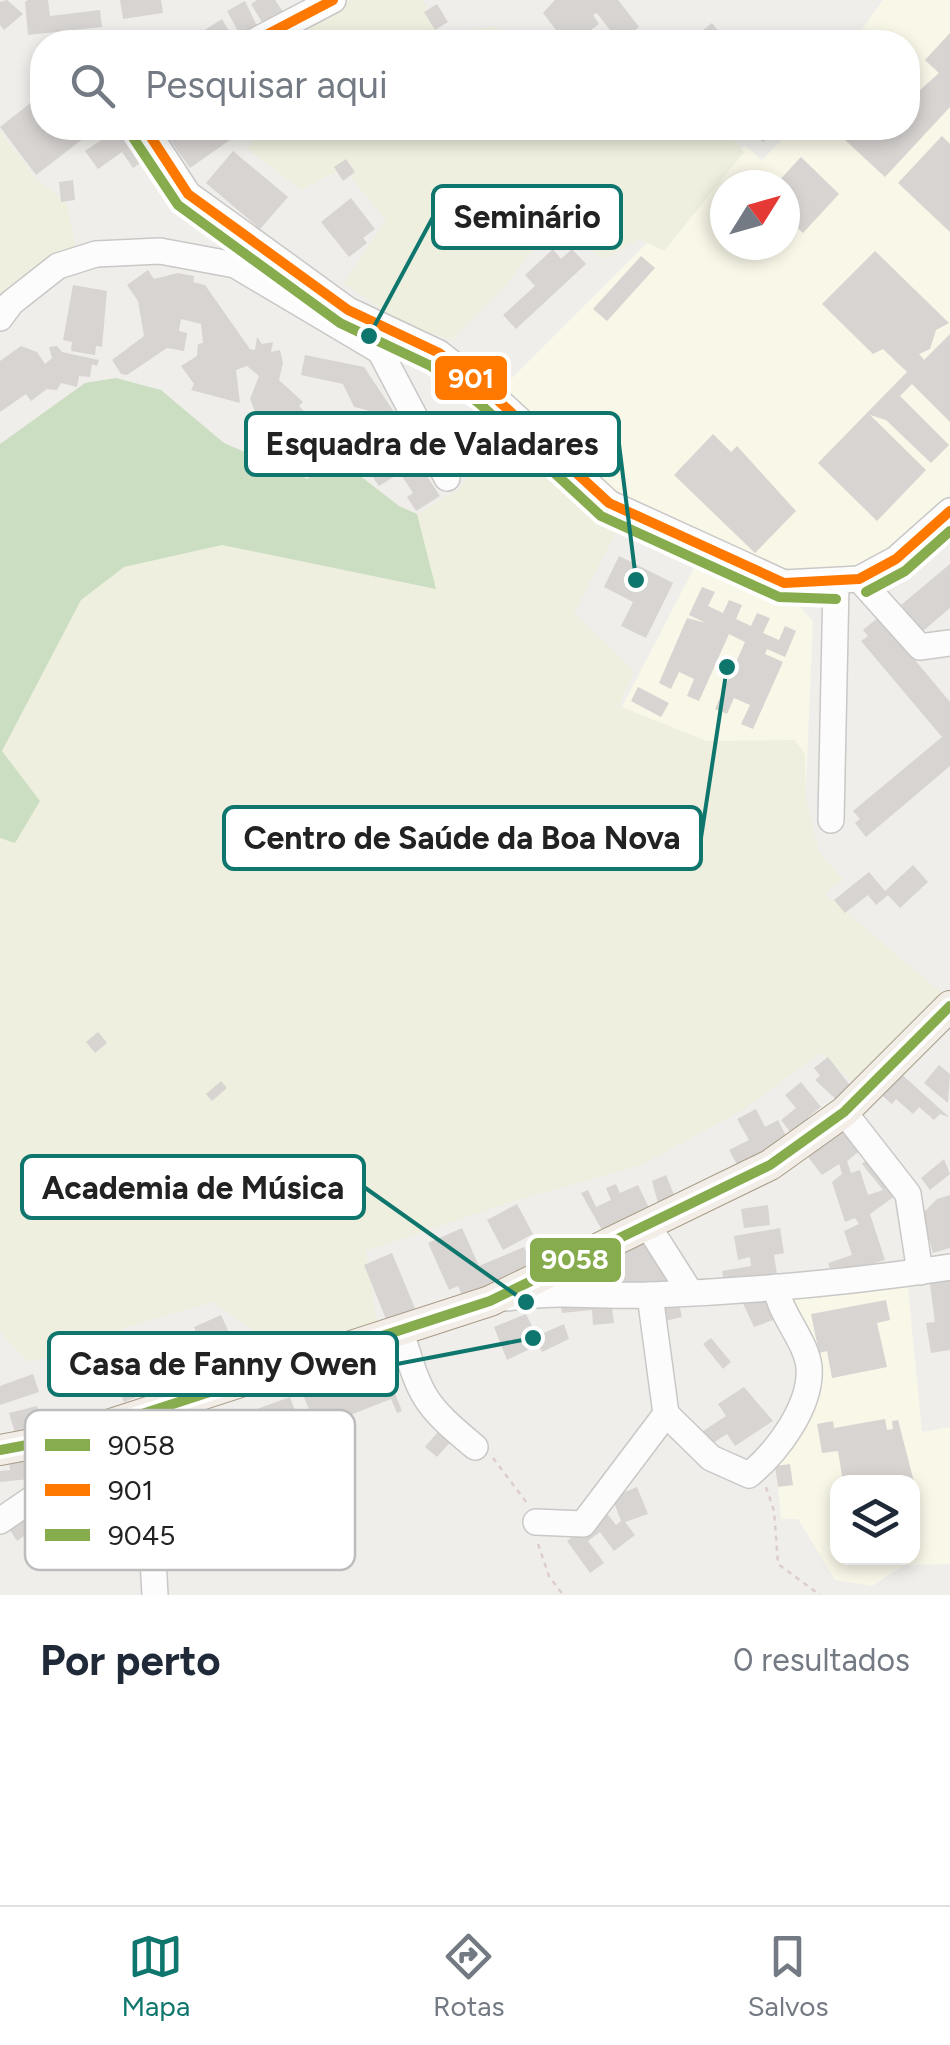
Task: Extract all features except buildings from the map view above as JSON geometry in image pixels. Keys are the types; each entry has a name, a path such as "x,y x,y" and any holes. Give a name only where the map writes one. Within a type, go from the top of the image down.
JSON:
{"main road":[{"path":"156,1410 490,1301 761,1170 844,1112 950,1006"},
{"path":"0,1450 25,1447"}],"street":[{"path":"276,30 333,0"},
{"path":"152,140 188,194 385,341 447,478"},
{"path":"0,318 11,303 58,266 96,254 160,251 234,265 385,341 439,354 490,392 609,503 784,583 848,581 896,559 950,511"},
{"path":"848,581 920,646 950,643"},
{"path":"830,820 848,581"},
{"path":"844,1112 908,1194 920,1272"},
{"path":"648,1226 690,1292"},
{"path":"490,1301 534,1293 650,1295 776,1286 950,1268"},
{"path":"650,1295 666,1414 710,1458 749,1475 800,1411 809,1366 776,1286"},
{"path":"401,1332 421,1395 435,1414 475,1447"},
{"path":"536,1522 583,1524 666,1414"},
{"path":"0,1521 25,1504"},
{"path":"154,1570 155,1595"}],"path":[{"path":"759,1467 774,1511 778,1564 820,1595"}],"shaded area":[{"path":"883,0 950,0 950,494 896,543 856,565 816,571 777,568 611,494 501,389 710,180 710,260 800,260 800,170 720,170 745,145 762,160 781,140 920,140 920,30 862,30"},
{"path":"699,558 799,605 813,622 805,806 619,713"},
{"path":"907,1279 922,1432 950,1427 950,1564 920,1565 920,1475 830,1475 830,1565 904,1565 872,1586 835,1580 798,1519 781,1519 776,1466 808,1415 787,1298"}],"green space":[{"path":"351,0 423,0 437,30 288,30"},
{"path":"0,131 38,181 66,201 77,254 0,298"},
{"path":"255,140 734,140 744,152 729,170 710,170 710,194 664,251 640,239 603,259 564,229 556,229 538,243 503,289 452,340 409,327 344,284 386,220 343,168 301,190 247,148"},
{"path":"116,378 161,390 224,443 308,479 323,447 399,506 417,514 436,589 222,545 124,567 81,600 2,751 40,801 15,843 0,838 0,444 85,383"},
{"path":"504,425 619,527 574,613 634,671 619,706 707,741 795,740 805,754 806,799 819,852 843,879 825,894 944,995 858,1087 820,1053 743,1110 641,1165 511,1202 366,1251 377,1323 298,1351 279,1349 213,1302 124,1328 103,1345 28,1362 0,1332 0,838 15,842 2,751 81,599 124,567 222,545 435,589 417,514 458,490 469,474 479,434"}],"transit line":[{"name":"901","path":"276,30 333,0"},
{"name":"9045","path":"135,140 178,205 340,323 431,366 480,404 601,516 779,597 836,599"},
{"name":"901","path":"153,140 188,194 348,310 439,353 490,393 609,503 784,583 859,579 896,559 950,511"},
{"name":"9045","path":"866,592 905,571 950,531"},
{"name":"9058","path":"154,1410 490,1301 770,1165 844,1112 950,1006"},
{"name":"9058","path":"0,1450 25,1445"}],"place":[{"name":"Seminário","path":"369,336"},
{"name":"Esquadra de Valadares","path":"636,580"},
{"name":"Centro de Saúde da Boa Nova","path":"727,667"},
{"name":"Academia de Música","path":"526,1302"},
{"name":"Casa de Fanny Owen","path":"533,1338"}]}
